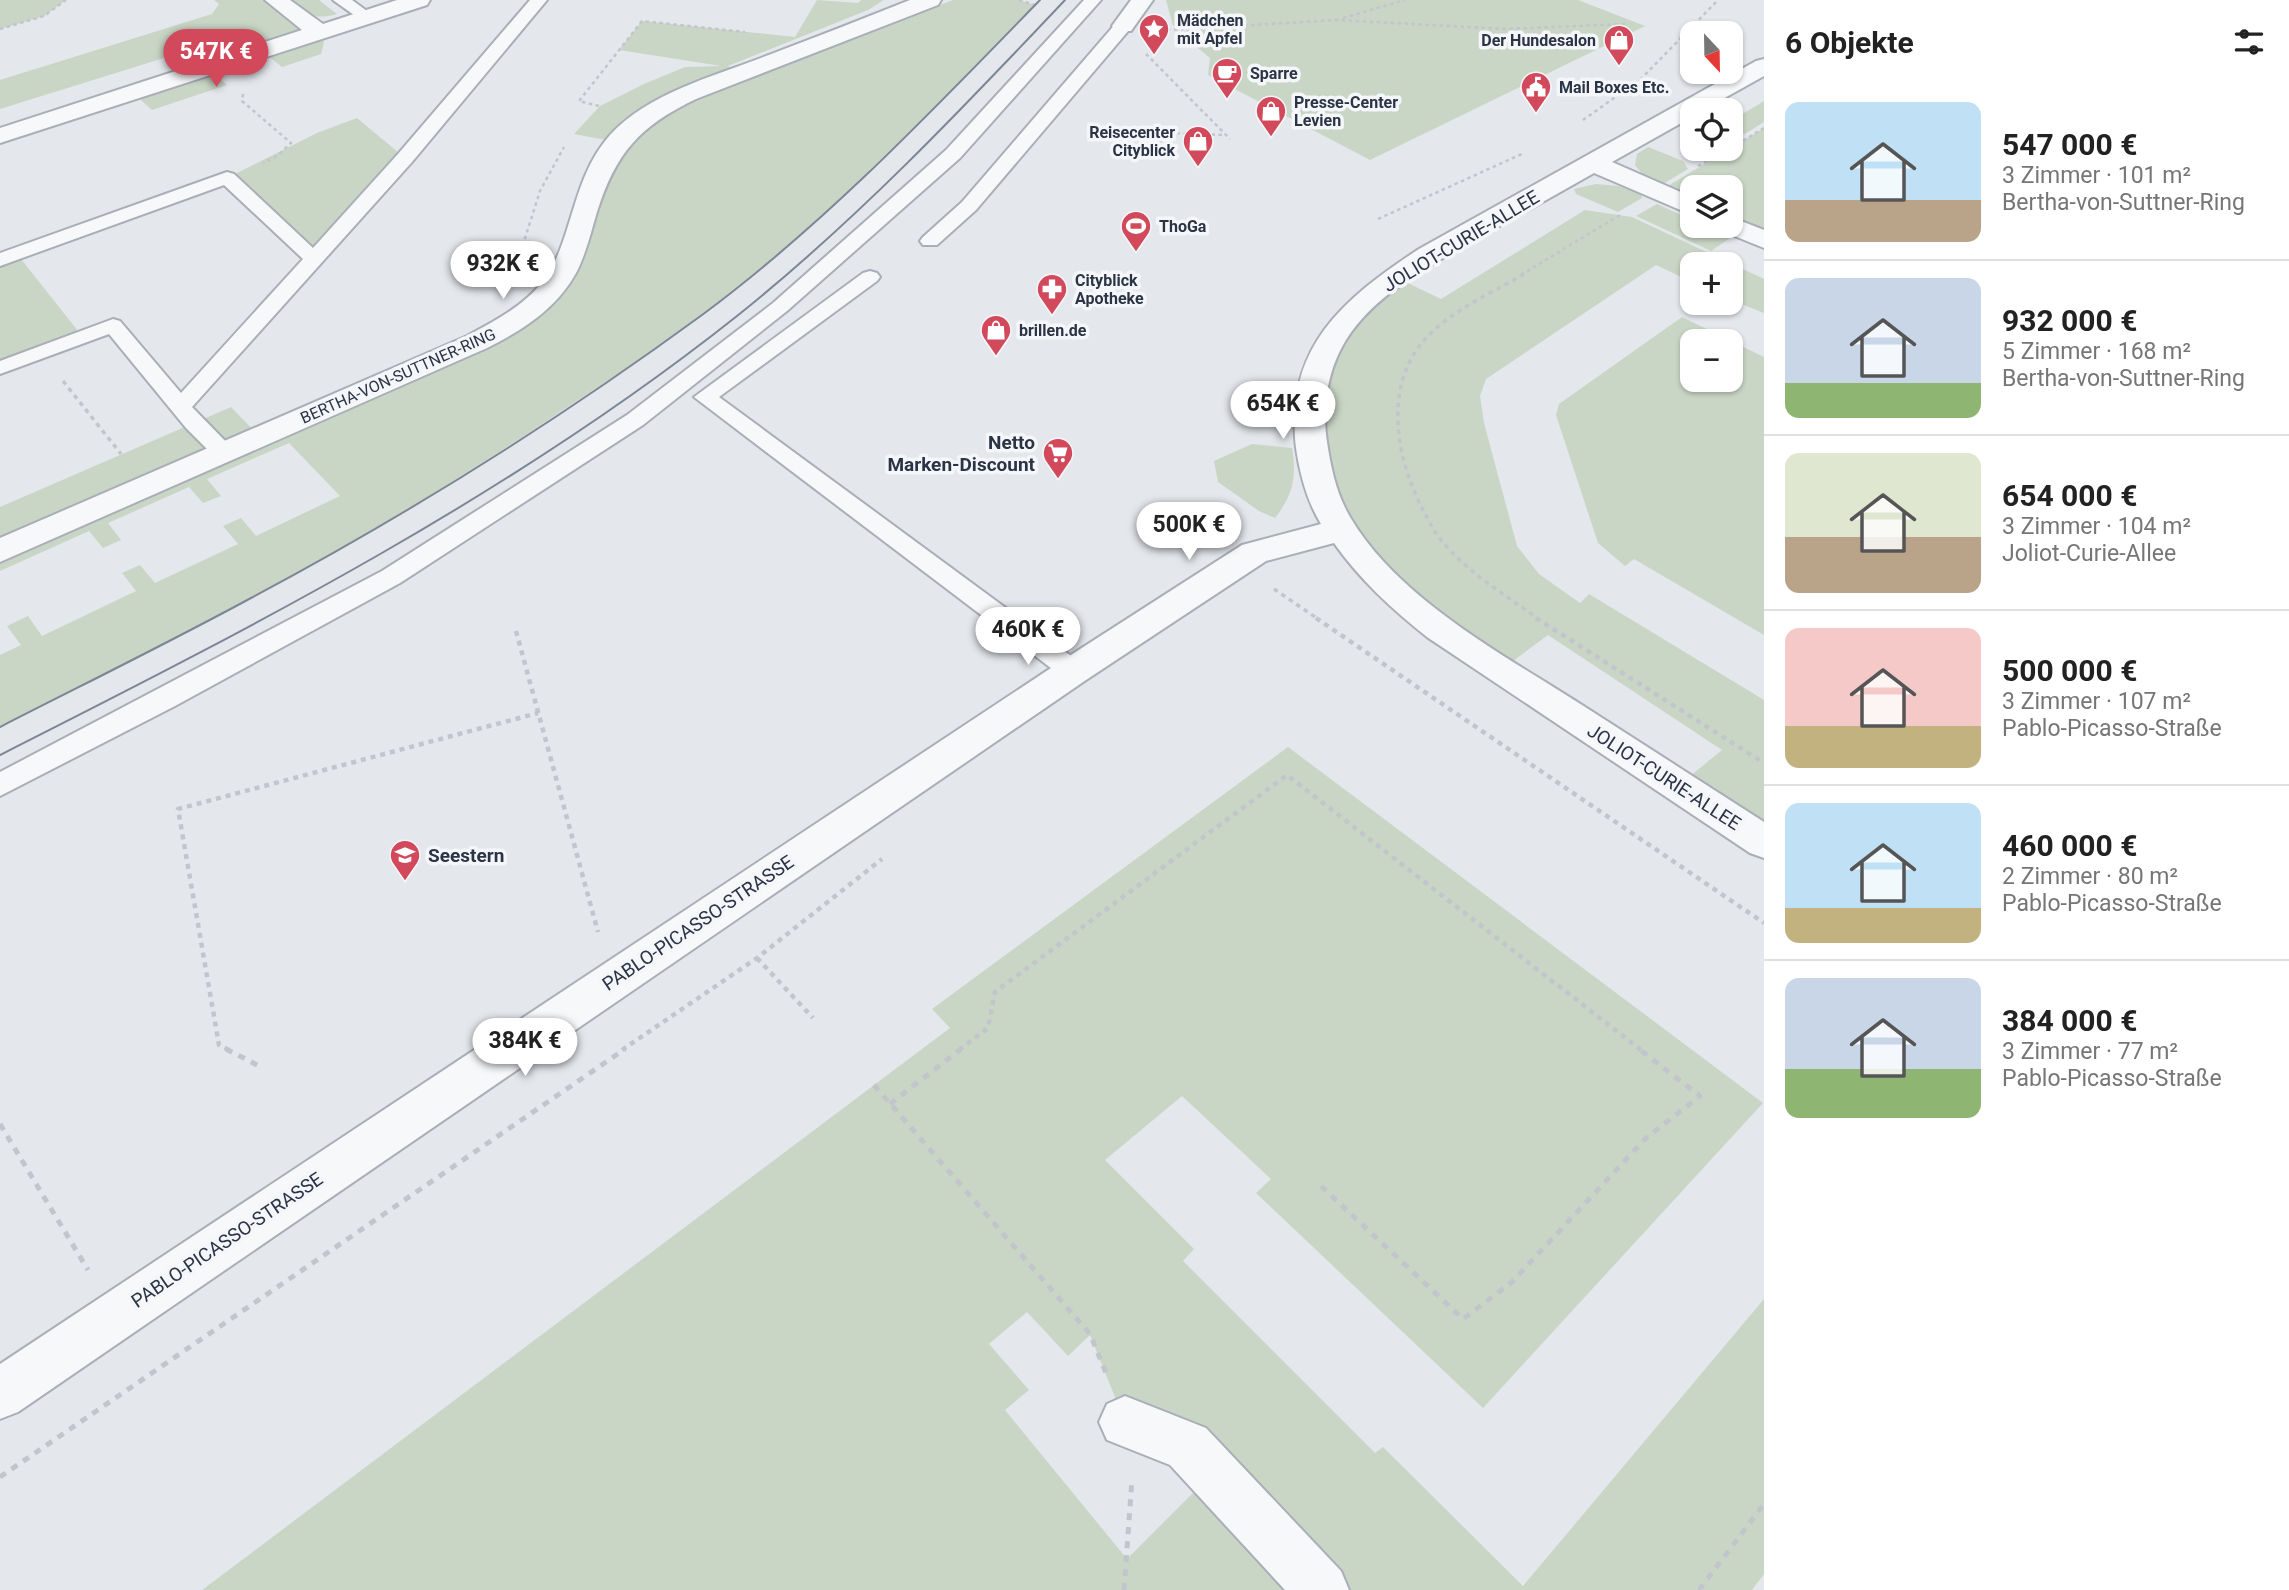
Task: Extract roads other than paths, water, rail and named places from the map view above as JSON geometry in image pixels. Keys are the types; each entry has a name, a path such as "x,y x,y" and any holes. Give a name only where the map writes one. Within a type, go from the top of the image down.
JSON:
{"street":[{"path":"276,0 319,33"},
{"name":"BERTHA-VON-SUTTNER-RING","path":"0,551 513,324 533,309 552,286 568,261 596,176 618,142 647,117 676,101 930,0"},
{"path":"1123,26 1142,0"},
{"path":"0,136 319,33 408,1"},
{"name":"JOLIOT-CURIE-ALLEE","path":"1764,66 1429,255 1388,281 1353,310 1326,342 1310,389 1308,430 1317,481 1326,506 1340,530 1364,561 1426,618 1764,842"},
{"path":"1593,163 1680,202"},
{"path":"1743,230 1764,240"},
{"name":"PABLO-PICASSO-STRASSE","path":"0,1394 1073,671 1254,553 1340,530"},
{"path":"1125,1422 1188,1446 1322,1590"}],"lane":[{"path":"341,0 367,17"},
{"path":"181,406 405,158 539,0"},
{"path":"0,785 391,577 635,420 780,307 953,154 1093,0"},
{"path":"930,240 969,206 1123,26"},
{"path":"0,260 227,178 314,259"},
{"path":"870,277 705,397 1073,671"},
{"path":"0,368 113,325 223,453"}],"tram line":[{"path":"0,727 220,615 367,533 482,464 648,354 748,280 835,204 919,124 1040,0"},
{"path":"0,755 286,607 380,554 563,442 651,381 737,316 824,242 947,123 1065,0"}],"place":[{"name":"Mädchen mit Apfel","path":"1154,56"},
{"name":"Der Hundesalon","path":"1619,67"},
{"name":"Sparre","path":"1227,100"},
{"name":"Mail Boxes Etc.","path":"1536,114"},
{"name":"Presse-Center Levien","path":"1271,138"},
{"name":"Reisecenter Cityblick","path":"1198,168"},
{"name":"ThoGa","path":"1136,253"},
{"name":"Cityblick Apotheke","path":"1052,316"},
{"name":"brillen.de","path":"996,357"},
{"name":"Netto Marken-Discount","path":"1058,480"},
{"name":"Seestern","path":"405,882"}]}
